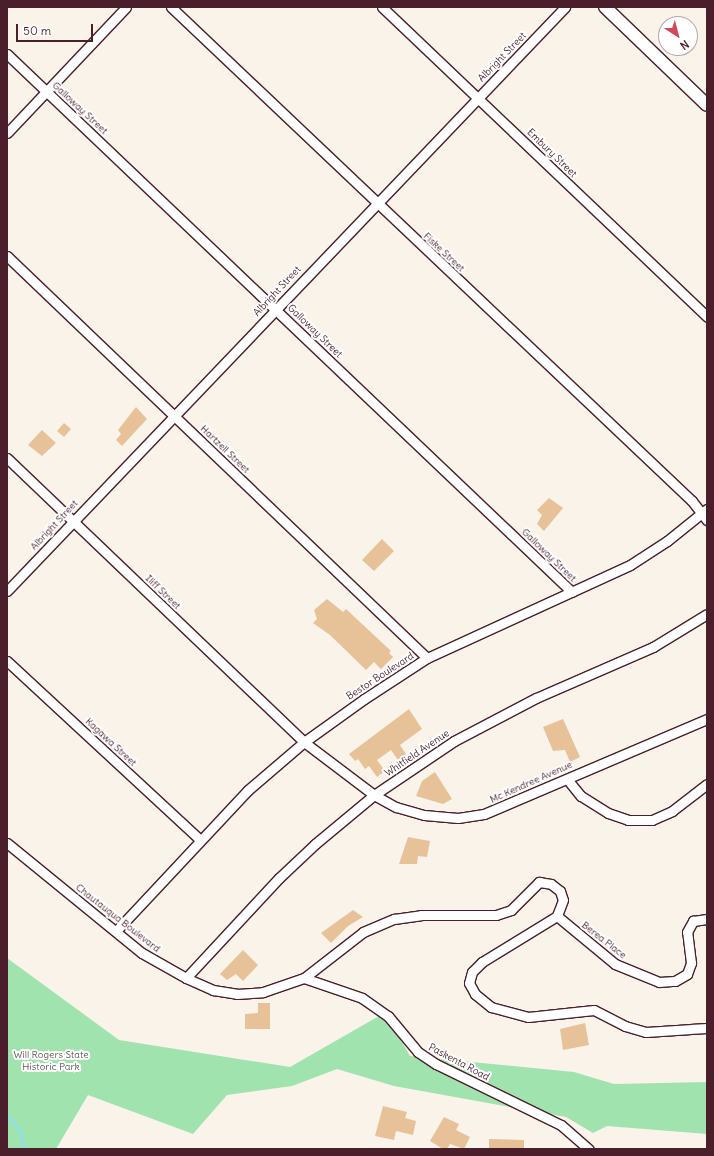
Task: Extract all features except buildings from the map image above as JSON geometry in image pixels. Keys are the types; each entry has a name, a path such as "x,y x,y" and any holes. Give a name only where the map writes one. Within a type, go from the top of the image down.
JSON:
{"street":[{"path":"7,132 126,7"},
{"name":"Fiske Street","path":"171,7 376,203 706,514"},
{"name":"Embury Street","path":"382,7 707,316"},
{"name":"Albright Street","path":"7,591 376,203 565,7"},
{"path":"605,7 707,105"},
{"name":"Galloway Street","path":"7,54 572,592"},
{"name":"Hartzell Street","path":"7,256 427,658"},
{"name":"Iliff Street","path":"7,458 304,742"},
{"name":"Bestor Boulevard","path":"116,931 199,840 248,790 304,742 427,658 630,565 706,514"},
{"name":"Whitfield Avenue","path":"186,978 279,878 314,844 374,795 454,741 536,698 653,647 707,614"},
{"name":"Kagawa Street","path":"7,661 199,840"},
{"name":"Mc Kendree Avenue","path":"304,742 374,795 396,807 424,815 458,818 484,814 511,805 567,779 707,719"},
{"path":"567,779 581,796 608,813 628,820 652,820 672,811 707,784"},
{"name":"Chautauqua Boulevard","path":"7,843 142,953 186,978 213,990 237,994 263,992 304,978 363,932 394,919 421,915 496,915 511,910 539,882 551,884 560,891 562,908 557,916"},
{"path":"557,916 482,962 472,972 470,983 475,994 491,1007 528,1017 594,1010 625,1026 646,1032 707,1028"},
{"name":"Berea Place","path":"557,916 615,964 660,982 675,981 687,974 691,963 687,932 693,921 707,919"},
{"name":"Paskenta Road","path":"304,978 362,998 388,1016 418,1052 436,1064 561,1125 589,1149"}],"green space":[{"name":"Will Rogers State Historic Park","path":"7,958 119,1040 290,1067 379,1016 395,1030 410,1056 574,1072 614,1084 707,1082 707,1134 607,1126 593,1133 566,1117 394,1086 337,1069 292,1086 227,1095 193,1134 88,1095 56,1149 7,1149"}],"waterway":[{"path":"7,1115 21,1133 24,1149"}]}
